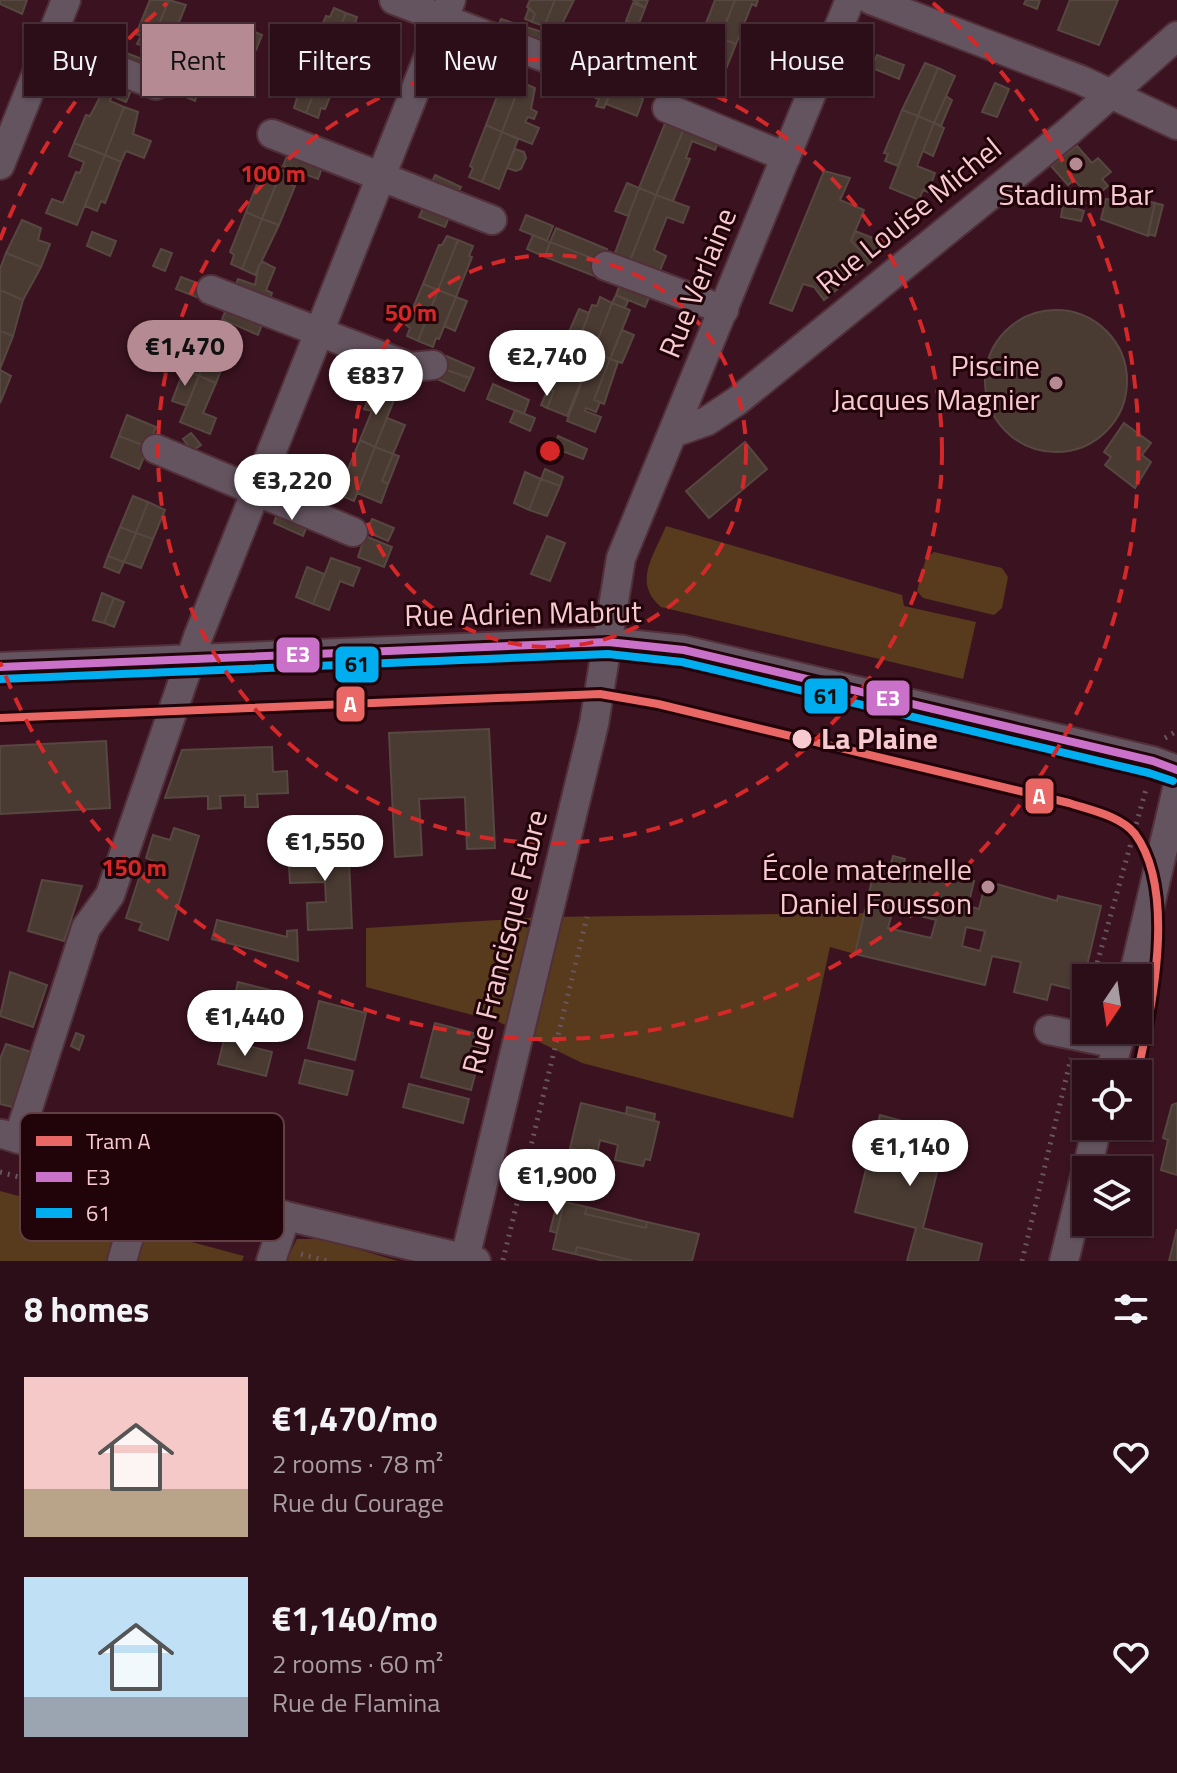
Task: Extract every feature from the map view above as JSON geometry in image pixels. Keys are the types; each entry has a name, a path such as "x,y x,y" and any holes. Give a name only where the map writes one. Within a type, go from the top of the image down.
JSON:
{"street":[{"path":"57,24 66,0"},
{"path":"394,0 447,9 542,55"},
{"name":"Rue Verlaine","path":"608,642 621,558 850,0"},
{"path":"871,0 1111,94 1177,125"},
{"path":"9,1136 86,928 110,895 189,660 447,9"},
{"name":"Rue Louise Michel","path":"673,433 707,421 737,401 1111,94 1177,36"},
{"path":"0,165 28,96"},
{"path":"667,108 786,157"},
{"path":"272,134 492,220"},
{"path":"606,266 724,310"},
{"path":"211,290 410,367 433,365"},
{"path":"156,449 353,532"},
{"name":"Rue Adrien Mabrut","path":"0,667 608,642 684,650 1153,761 1177,770"},
{"name":"Rue Francisque Fabre","path":"471,1260 594,724 608,642"},
{"path":"1136,964 1177,789"},
{"path":"1049,1030 1072,1034"},
{"path":"284,1222 286,1216 471,1260"},
{"path":"1064,1261 1072,1228"},
{"path":"122,1261 128,1241"},
{"path":"271,1261 278,1241"}],"path":[{"path":"1097,964 1148,781"},
{"path":"503,1261 587,917"},
{"path":"1022,1261 1074,1044"}],"shaded area":[{"path":"666,526 902,595 904,606 976,622 963,679 661,607 652,598 647,578 651,558"},
{"path":"934,552 1002,568 1008,577 1002,608 994,615 923,598 917,591 926,558"},
{"path":"864,913 855,954 830,947 793,1118 582,1063 499,1022 366,987 366,928 546,917"},
{"path":"0,1191 20,1196 20,1241 188,1241 244,1256 242,1261 0,1261"},
{"path":"297,1239 323,1239 398,1261 286,1261"}],"building":[{"path":"0,0 27,0 22,14 0,4"},
{"path":"150,0 169,0 159,24 142,24 142,46 137,44 141,36 136,34"},
{"path":"169,0 186,5 178,24 159,24"},
{"path":"530,0 555,0 542,25 532,22 535,14 527,7"},
{"path":"555,0 574,0 562,24 545,24"},
{"path":"633,0 648,0 645,8"},
{"path":"715,0 735,0 725,25 706,24"},
{"path":"735,0 758,0 756,6 752,4 744,24 741,24 736,44 725,40 725,25"},
{"path":"1026,0 1040,0 1037,9 1024,4"},
{"path":"1070,0 1118,0 1099,45 1058,30"},
{"path":"633,3 645,8 639,24 626,21"},
{"path":"334,8 346,13 342,24 323,24 326,16 330,17"},
{"path":"529,8 535,14 532,22 525,19"},
{"path":"346,13 357,17 355,24 342,24"},
{"path":"501,19 517,24 499,24"},
{"path":"526,27 542,32 536,47 526,43"},
{"path":"254,32 262,35 254,49"},
{"path":"725,40 736,44 725,72"},
{"path":"126,53 142,59 139,72 126,68"},
{"path":"877,55 904,65 899,79 873,68"},
{"path":"925,63 938,68 918,116 902,110"},
{"path":"938,68 955,76 934,123 918,116"},
{"path":"995,83 1009,89 997,117 982,112"},
{"path":"126,84 133,86 126,102 112,96 126,96"},
{"path":"526,84 535,88 531,109 537,112 534,119 528,117 525,122 539,128 532,144 502,132 516,96 526,96"},
{"path":"101,96 112,96 110,101 124,107 105,155 74,143 86,115 90,116"},
{"path":"293,96 313,96 306,113 294,108 297,98"},
{"path":"313,96 330,96 318,118 306,113"},
{"path":"497,96 516,96 502,132 486,125"},
{"path":"590,96 609,96 604,108 596,106 599,99"},
{"path":"609,96 643,99 637,116 606,104"},
{"path":"946,96 952,100 941,126 934,123"},
{"path":"124,107 138,112 133,134 151,141 144,158 126,151 121,162 105,155"},
{"path":"902,110 918,116 898,166 885,161 888,154 884,153"},
{"path":"918,116 934,123 917,166 935,173 928,192 923,190 919,200 890,188"},
{"path":"666,121 686,124 656,195 639,188"},
{"path":"934,123 944,128 933,156 923,151"},
{"path":"686,124 720,137 715,150 692,141 686,158 690,159 673,201 656,195"},
{"path":"486,125 502,132 482,182 469,177 473,168 470,166"},
{"path":"502,132 518,139 499,189 482,182"},
{"path":"74,143 105,155 77,225 46,213 52,199 63,203 76,172 80,173 84,162 69,156"},
{"path":"1077,146 1092,163 1098,158 1111,172 1102,179 1108,186 1093,199 1074,180 1068,185 1051,166"},
{"path":"290,149 324,162 318,179 283,166"},
{"path":"515,149 524,152 526,158 521,169 516,171 507,168"},
{"path":"105,155 121,162 105,203 101,201 97,211 85,206"},
{"path":"270,165 282,170 262,219 246,212 262,172 266,174"},
{"path":"282,170 294,175 291,185 295,186 279,225 262,219"},
{"path":"824,171 850,178 840,200 864,210 851,241 871,262 824,300 814,287 803,284 792,311 770,303"},
{"path":"435,175 461,187 456,196 431,185"},
{"path":"627,183 639,188 628,216 615,211"},
{"path":"639,188 656,195 628,266 615,253"},
{"path":"656,195 689,207 683,223 667,217 654,250 666,256 657,278 628,266"},
{"path":"1128,196 1155,203 1148,236 1101,219 1106,199 1126,203"},
{"path":"426,202 451,212 445,227 419,217"},
{"path":"1155,203 1163,205 1155,236 1148,234"},
{"path":"1063,205 1084,211 1081,221 1061,217"},
{"path":"246,212 262,219 242,269 231,264 234,255 230,252"},
{"path":"526,215 553,226 547,241 520,230"},
{"path":"262,219 279,225 255,275 242,269"},
{"path":"22,220 41,228 38,240 50,244 41,267 6,253"},
{"path":"556,228 607,249 602,262 550,242"},
{"path":"855,231 891,245 871,262 851,241"},
{"path":"92,232 116,241 110,256 87,246"},
{"path":"533,235 550,242 545,257 527,249"},
{"path":"447,236 458,240 438,290 423,284 439,245"},
{"path":"458,240 473,246 469,256 472,257 456,297 438,290"},
{"path":"550,242 602,262 597,277 545,257"},
{"path":"161,249 172,253 165,271 153,266"},
{"path":"6,253 41,267 23,300 0,290 0,269"},
{"path":"263,262 275,268 266,290 272,293 268,304 234,290 238,279 255,285 259,265"},
{"path":"181,277 208,287 204,300 176,289"},
{"path":"621,281 651,293 645,307 616,295"},
{"path":"423,284 438,290 418,341 407,336 410,328 406,325"},
{"path":"0,290 23,300 13,336 0,331"},
{"path":"438,290 456,297 433,347 418,341"},
{"path":"616,295 628,301 625,308 612,303"},
{"path":"456,297 467,301 455,331 444,326"},
{"path":"600,297 612,303 593,352 577,345 592,305 597,306"},
{"path":"612,303 630,310 610,359 593,352"},
{"path":"228,305 264,319 258,335 222,319"},
{"path":"579,309 589,313 577,345 565,341"},
{"name":"Piscine Jacques Magnier","path":"1056,310 1083,316 1106,331 1121,354 1127,381 1121,408 1106,431 1083,446 1056,452 1029,446 1006,431 991,408 985,381 991,354 1006,331 1029,316"},
{"path":"622,330 634,335 622,363 610,359"},
{"path":"0,331 13,336 0,369"},
{"path":"567,341 576,345 564,374 555,370"},
{"path":"195,342 210,348 199,376 184,370"},
{"path":"576,345 593,352 567,416 547,408 554,391 548,389 555,370 564,374"},
{"path":"210,348 227,355 216,383 199,376"},
{"path":"593,352 610,359 594,400 600,402 596,412 586,408 585,411 601,417 595,432 567,421"},
{"path":"446,356 474,368 470,378 441,368"},
{"path":"366,359 405,373 399,389 361,369"},
{"path":"610,359 618,362 604,404 594,400"},
{"path":"441,368 470,378 464,391 437,379"},
{"path":"0,370 11,376 0,403"},
{"path":"184,370 199,376 187,406 172,401"},
{"path":"199,376 216,383 203,413 216,418 210,434 180,422"},
{"path":"493,384 529,400 524,414 487,399"},
{"path":"548,389 554,391 547,408 541,405"},
{"path":"372,391 394,400 375,447 360,440 372,411 364,409"},
{"path":"515,410 535,418 530,431 510,422"},
{"path":"127,415 156,427 148,447 119,436"},
{"path":"387,418 405,425 393,454 375,447"},
{"path":"1124,423 1151,443 1142,455 1151,462 1135,488 1105,465 1111,457 1104,452"},
{"path":"191,433 201,445 192,451 183,439"},
{"path":"119,436 148,447 139,469 111,457"},
{"path":"558,436 587,449 583,459 554,448"},
{"path":"360,440 375,447 354,501 330,491 340,466 348,469"},
{"path":"745,442 767,469 709,518 686,491"},
{"path":"375,447 393,454 382,481 388,484 381,503 357,493"},
{"path":"393,454 399,456 388,484 382,481"},
{"path":"545,469 563,477 560,486 541,479"},
{"path":"525,472 541,479 529,510 514,503"},
{"path":"541,479 560,486 547,516 529,510"},
{"path":"133,496 148,502 136,533 120,527"},
{"path":"148,502 165,510 153,539 136,533"},
{"path":"279,509 309,520 303,536 274,523"},
{"path":"372,519 394,528 388,541 367,532"},
{"path":"120,527 136,533 124,562 108,556"},
{"path":"136,533 153,539 141,568 124,562"},
{"path":"365,536 392,547 384,567 358,557"},
{"path":"547,536 565,543 550,581 531,574"},
{"path":"108,556 124,562 119,573 104,567"},
{"path":"331,558 360,568 353,586 340,581 329,610 313,604"},
{"path":"307,567 324,574 313,604 296,597"},
{"path":"102,593 114,598 104,623 93,620"},
{"path":"114,598 124,602 114,627 104,623"},
{"path":"489,729 495,848 467,849 465,797 419,799 422,855 395,857 389,733"},
{"path":"106,741 110,808 0,814 0,746"},
{"path":"272,747 273,772 287,771 288,793 257,794 258,807 245,807 245,795 220,796 221,808 208,809 208,796 165,798 182,750"},
{"path":"174,828 199,836 168,940 139,930 142,923 126,918 141,872 158,877 162,864 146,858 153,835 170,840"},
{"path":"342,837 348,837 352,928 308,930 307,903 326,902 325,882 290,883 288,848 314,847 314,839 320,839 321,847 342,846"},
{"path":"893,856 905,859 903,866 974,881 968,906 979,909 986,881 1057,901 1058,896 1101,906 1087,964 1072,964 1072,989 1051,984 1047,1000 1014,992 1021,962 992,956 985,985 855,954 875,867 889,871","holes":["893,909 936,920 931,938 888,928","966,927 985,931 980,951 962,946"]},
{"path":"42,880 82,886 64,941 28,931"},
{"path":"217,920 287,937 287,931 297,930 298,961 212,939"},
{"path":"10,972 47,985 33,1027 0,1016"},
{"path":"238,982 286,994 274,1041 227,1029"},
{"path":"319,1001 366,1013 355,1060 308,1048"},
{"path":"435,1023 485,1036 471,1090 421,1077"},
{"path":"76,1033 84,1036 79,1050 71,1046"},
{"path":"224,1040 272,1052 266,1076 218,1064"},
{"path":"6,1044 34,1053 17,1108 0,1104 0,1059"},
{"path":"305,1060 353,1071 347,1095 299,1083"},
{"path":"409,1084 469,1099 463,1123 403,1107"},
{"path":"581,1103 659,1122 650,1160 645,1159 643,1166 615,1160 618,1145 600,1140 597,1154 570,1148"},
{"path":"1177,1103 1177,1175 1161,1170 1168,1140 1163,1138 1172,1105"},
{"path":"627,1107 655,1114 654,1121 626,1114"},
{"path":"880,1115 947,1133 923,1228 982,1244 978,1261 907,1261 916,1228 855,1212"},
{"path":"558,1200 564,1202 557,1233 550,1231"},
{"path":"564,1202 587,1207 585,1214 646,1228 647,1222 699,1234 692,1261 634,1261 577,1247 575,1254 553,1249"},
{"path":"587,1207 647,1222 646,1228 585,1214"},
{"path":"1177,1229 1177,1261 1169,1261"},
{"path":"577,1247 634,1261 604,1261 575,1254"}],"tram line":[{"name":"A","path":"0,718 600,694 658,704 1069,803 1122,823 1135,834 1148,858 1155,887 1157,951 1149,1018 1140,1060"}],"transit line":[{"name":"E3","path":"0,667 608,642 684,650 1153,761 1177,770"},
{"name":"61","path":"0,679 608,654 682,662 1173,781"}],"place":[{"name":"Stadium Bar","path":"1076,164"},
{"name":"Piscine Jacques Magnier","path":"1056,383"},
{"name":"La Plaine","path":"802,739"},
{"name":"École maternelle Daniel Fousson","path":"988,887"}]}
